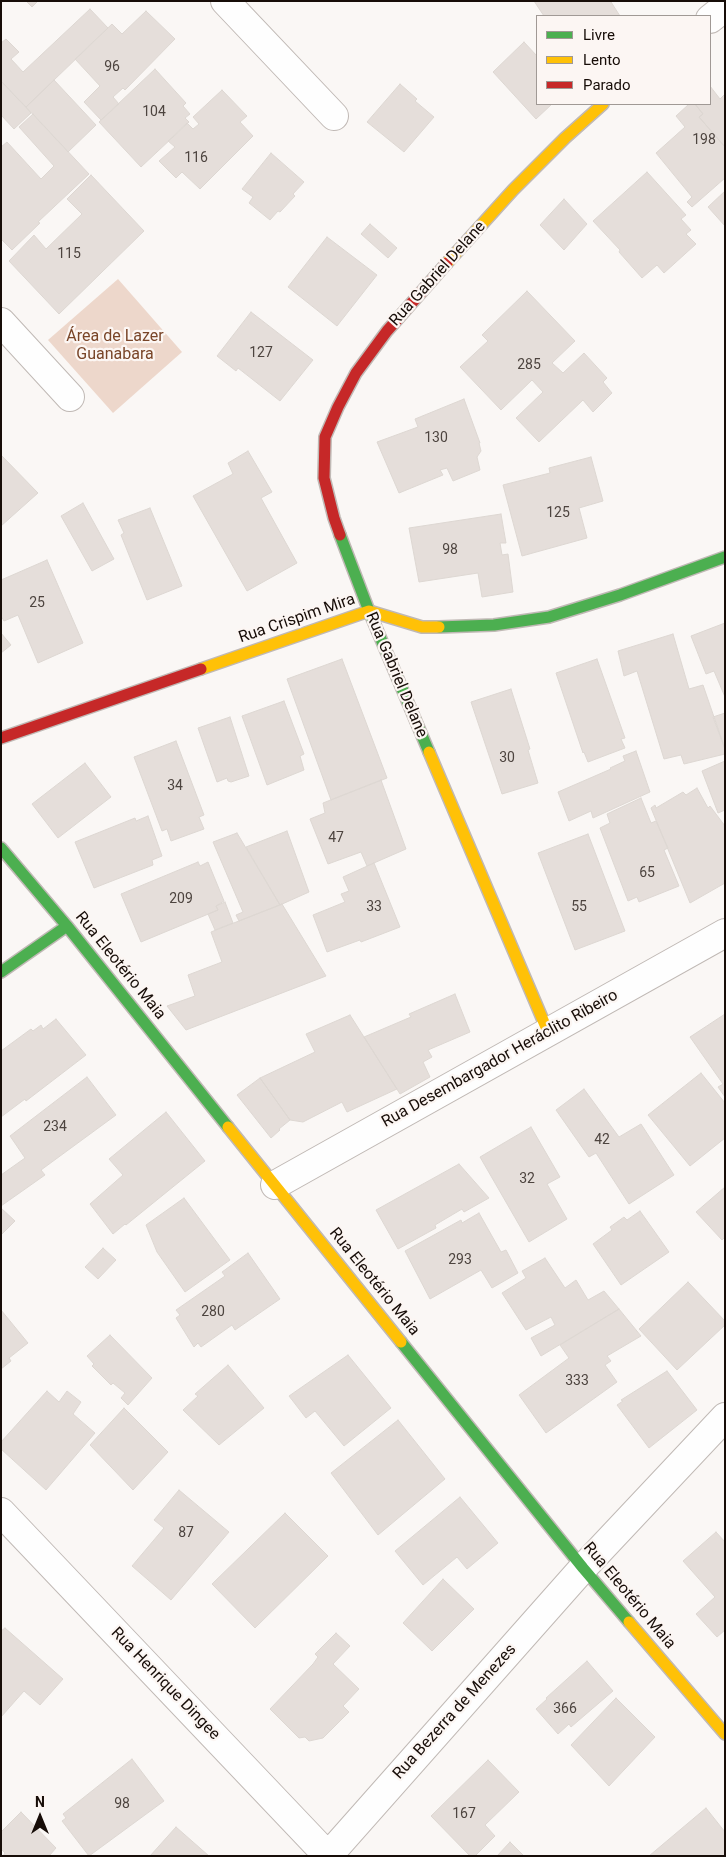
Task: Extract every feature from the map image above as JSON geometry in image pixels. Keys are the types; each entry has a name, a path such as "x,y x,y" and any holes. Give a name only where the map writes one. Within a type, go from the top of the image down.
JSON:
{"street":[{"path":"225,1 334,116"},
{"path":"711,17 725,7"},
{"name":"Rua Gabriel Delane","path":"548,1032 369,611 334,518 324,478 326,437 338,407 356,374 387,331 513,190 565,138 602,105"},
{"path":"1,322 70,396"},
{"name":"Rua Crispim Mira","path":"1,738 369,611 422,627 494,625 549,617 620,594 725,556"},
{"name":"Rua Eleotério Maia","path":"1,848 66,926 583,1568 725,1734"},
{"path":"1,972 66,926"},
{"name":"Rua Desembargador Heráclito Ribeiro","path":"275,1185 725,933"},
{"name":"Rua Bezerra de Menezes","path":"328,1856 583,1568 725,1417"},
{"name":"Rua Henrique Dingee","path":"1,1512 328,1856"}],"green space":[{"name":"Área de Lazer Guanabara","path":"118,279 182,352 113,413 48,340"}],"building":[{"path":"26,1 38,1 32,7"},
{"path":"534,1 614,1 611,2 619,15 543,15"},
{"path":"90,9 108,28 26,107 1,81 1,43 6,39 19,52 11,59 23,72"},
{"path":"146,11 175,39 125,90 123,88 113,97 119,104 101,120 84,102 100,86 75,59 112,24 122,34"},
{"path":"524,42 536,55 536,105 551,105 536,119 493,72"},
{"path":"155,69 186,103 183,106 190,114 185,118 189,122 141,167 99,122"},
{"path":"54,80 96,125 68,152 26,107"},
{"path":"1,81 31,113 14,129 1,115"},
{"path":"400,84 417,99 415,101 434,117 404,152 367,122"},
{"path":"711,87 720,99 725,94 725,147 699,117 703,114 696,105 711,105"},
{"path":"222,90 247,116 240,122 253,136 200,189 182,172 176,178 159,161 175,147 168,141 187,123 193,129 199,124 193,117"},
{"path":"688,105 696,105 703,114 699,117 725,147 725,178 692,207 687,202 692,197 656,153 685,127 676,116"},
{"path":"33,114 89,174 38,222 40,223 12,250 1,239 1,147 7,142 41,179 54,166 19,127"},
{"path":"271,153 304,182 293,194 295,196 270,220 249,203 253,197 242,189"},
{"path":"647,172 686,215 681,219 691,230 686,234 696,244 664,273 657,265 642,278 619,252 620,250 593,221"},
{"path":"91,175 144,231 59,314 9,261 34,235 46,249 82,214 67,199"},
{"path":"725,191 725,226 708,207"},
{"path":"564,199 587,224 564,250 540,225"},
{"path":"370,224 397,248 388,258 361,234"},
{"path":"327,237 377,275 337,326 288,287"},
{"path":"527,291 575,341 552,363 563,373 584,353 607,378 603,382 612,393 593,412 583,400 539,442 516,418 543,392 532,380 501,410 460,367 488,341 482,335"},
{"path":"251,312 313,360 280,401 238,368 236,371 217,356"},
{"path":"464,399 480,443 481,451 477,457 480,470 453,481 447,468 440,470 443,475 399,493 377,442 418,427 415,419"},
{"path":"248,451 272,492 261,498 297,563 247,591 193,496 233,474 228,463"},
{"path":"1,455 38,493 1,526"},
{"path":"591,457 603,501 579,508 587,538 522,556 503,485 550,473 549,468"},
{"path":"83,503 114,559 92,571 61,516"},
{"path":"150,508 182,586 147,600 121,535 124,533 118,520"},
{"path":"501,514 506,543 500,543 502,555 508,554 513,592 482,597 478,573 419,582 409,528"},
{"path":"47,560 83,643 38,663 18,615 4,621 1,616 1,580"},
{"path":"725,623 725,697 714,671 706,674 691,636"},
{"path":"1,633 11,645 1,653"},
{"path":"673,634 689,689 703,685 725,749 725,754 684,764 681,755 664,759 637,671 624,676 618,651"},
{"path":"342,659 387,778 331,800 287,679"},
{"path":"597,659 625,738 621,739 625,748 588,762 583,753 556,673"},
{"path":"511,689 530,749 528,750 538,783 502,794 471,702"},
{"path":"284,701 304,754 300,756 304,770 267,785 242,716"},
{"path":"725,713 725,749 713,717"},
{"path":"230,717 249,776 231,782 227,778 217,782 198,728"},
{"path":"176,741 204,815 199,817 204,829 171,841 167,829 162,831 134,757"},
{"path":"636,751 650,792 593,818 591,811 569,821 558,792 611,769 625,761 623,756"},
{"path":"725,761 725,810 718,813 702,771"},
{"path":"85,763 111,797 58,838 32,804"},
{"path":"381,780 406,849 367,866 361,852 328,864 310,819 325,813 323,803"},
{"path":"697,788 708,808 710,806 725,826 725,883 690,903 651,808 655,805 656,808 683,792 686,795"},
{"path":"641,798 651,823 656,821 668,848 664,850 679,886 639,902 637,897 628,901 600,828 610,823 607,814"},
{"path":"148,816 162,856 152,860 153,865 94,888 75,842 135,818 136,821"},
{"path":"287,831 309,892 280,905 246,847"},
{"path":"237,833 280,905 239,921 236,915 243,912 213,842"},
{"path":"588,834 625,931 575,950 538,853"},
{"path":"198,862 200,866 208,862 224,901 216,906 218,910 141,942 121,894"},
{"path":"374,863 400,927 361,942 360,940 327,952 313,915 345,902 341,894 349,891 343,877"},
{"path":"225,902 233,923 215,930 208,914 218,910 216,906"},
{"path":"282,904 326,976 186,1030 167,1006 195,996 188,975 222,962 211,932"},
{"path":"455,994 470,1032 428,1050 432,1057 423,1062 430,1077 400,1094 364,1037 411,1017 409,1014"},
{"path":"725,1014 725,1097 718,1087 723,1084 690,1037"},
{"path":"350,1015 397,1089 347,1112 342,1102 303,1122 290,1120 260,1078 315,1052 306,1034"},
{"path":"56,1019 86,1055 26,1101 25,1099 1,1117 1,1051 31,1029 33,1031 41,1025 43,1029"},
{"path":"701,1073 725,1103 725,1138 690,1166 648,1115"},
{"path":"87,1077 116,1115 41,1170 45,1175 1,1206 1,1175 25,1158 10,1136"},
{"path":"260,1078 290,1120 271,1138 237,1095"},
{"path":"584,1089 619,1137 641,1124 674,1175 629,1204 596,1153 589,1157 556,1110"},
{"path":"166,1112 205,1161 113,1234 90,1204 123,1175 109,1159"},
{"path":"531,1127 560,1177 547,1184 567,1219 529,1242 480,1157"},
{"path":"459,1164 489,1198 464,1212 462,1209 435,1225 436,1228 398,1249 376,1210"},
{"path":"725,1187 725,1237 722,1240 696,1212"},
{"path":"184,1198 230,1260 185,1292 157,1252 146,1225"},
{"path":"1,1208 15,1221 1,1235"},
{"path":"640,1211 669,1252 621,1285 593,1244 612,1230 610,1227 624,1217 627,1220"},
{"path":"479,1213 501,1252 506,1250 518,1273 492,1288 481,1270 430,1299 405,1251 461,1220 462,1223"},
{"path":"103,1248 116,1260 98,1279 85,1267"},
{"path":"248,1253 280,1299 235,1330 232,1325 201,1347 198,1343 194,1347 176,1318 180,1315 176,1310 225,1276 222,1272"},
{"path":"545,1258 565,1288 576,1280 588,1300 604,1291 619,1309 541,1356 531,1338 555,1325 551,1317 526,1330 502,1293 526,1278 522,1271"},
{"path":"688,1282 725,1321 725,1325 677,1370 639,1329"},
{"path":"619,1309 641,1336 607,1356 611,1361 605,1365 617,1382 546,1433 519,1395 569,1358 560,1345"},
{"path":"1,1310 28,1343 9,1358 11,1361 1,1369"},
{"path":"110,1335 152,1378 128,1405 121,1398 125,1393 113,1383 111,1385 92,1366 94,1364 87,1356"},
{"path":"348,1355 391,1408 344,1446 315,1411 306,1418 289,1396"},
{"path":"228,1365 264,1408 219,1445 183,1410 198,1396 195,1394"},
{"path":"667,1371 697,1410 649,1448 617,1405 623,1401 621,1400"},
{"path":"47,1391 59,1402 67,1391 81,1402 73,1414 95,1433 46,1490 1,1449 1,1442"},
{"path":"124,1408 168,1452 133,1490 90,1445"},
{"path":"398,1420 445,1479 378,1535 331,1473"},
{"path":"179,1490 229,1532 171,1600 132,1566 164,1528 154,1520"},
{"path":"460,1497 498,1543 467,1569 457,1557 423,1585 395,1551"},
{"path":"285,1513 328,1556 255,1628 212,1584"},
{"path":"716,1532 725,1542 725,1630 717,1637 696,1614 715,1597 683,1561"},
{"path":"443,1579 474,1609 432,1651 403,1623"},
{"path":"5,1628 63,1679 40,1705 24,1691 1,1717 1,1631"},
{"path":"336,1633 350,1646 333,1664 359,1689 343,1706 349,1712 323,1738 309,1741 305,1737 299,1738 270,1709 313,1664 318,1657 315,1654"},
{"path":"587,1661 613,1691 571,1727 569,1724 558,1734 536,1709"},
{"path":"616,1698 655,1737 609,1786 571,1745"},
{"path":"132,1759 164,1801 89,1856 62,1821 66,1818 63,1814"},
{"path":"488,1760 519,1792 485,1825 495,1836 475,1856 470,1856 431,1816"},
{"path":"706,1808 725,1832 725,1856 649,1856"},
{"path":"21,1812 56,1848 49,1856 3,1856 5,1853 1,1849 1,1832"},
{"path":"176,1827 209,1856 150,1856"},
{"path":"510,1842 524,1856 497,1856"}],"traffic: fast":[{"path":"340,535 369,611 429,752"},
{"path":"439,627 494,625 549,617 620,595 725,557"},
{"path":"1,848 67,926 228,1127"},
{"path":"1,972 67,926"},
{"path":"401,1342 583,1568 629,1622"}],"traffic: slow":[{"path":"447,263 513,190 565,138 602,105"},
{"path":"201,669 369,611 422,627 439,627"},
{"path":"429,752 548,1032"},
{"path":"228,1127 401,1342"},
{"path":"629,1622 725,1734"}],"traffic: jam":[{"path":"340,535 324,478 325,437 356,373 387,331 447,263"},
{"path":"1,738 201,669"}]}
